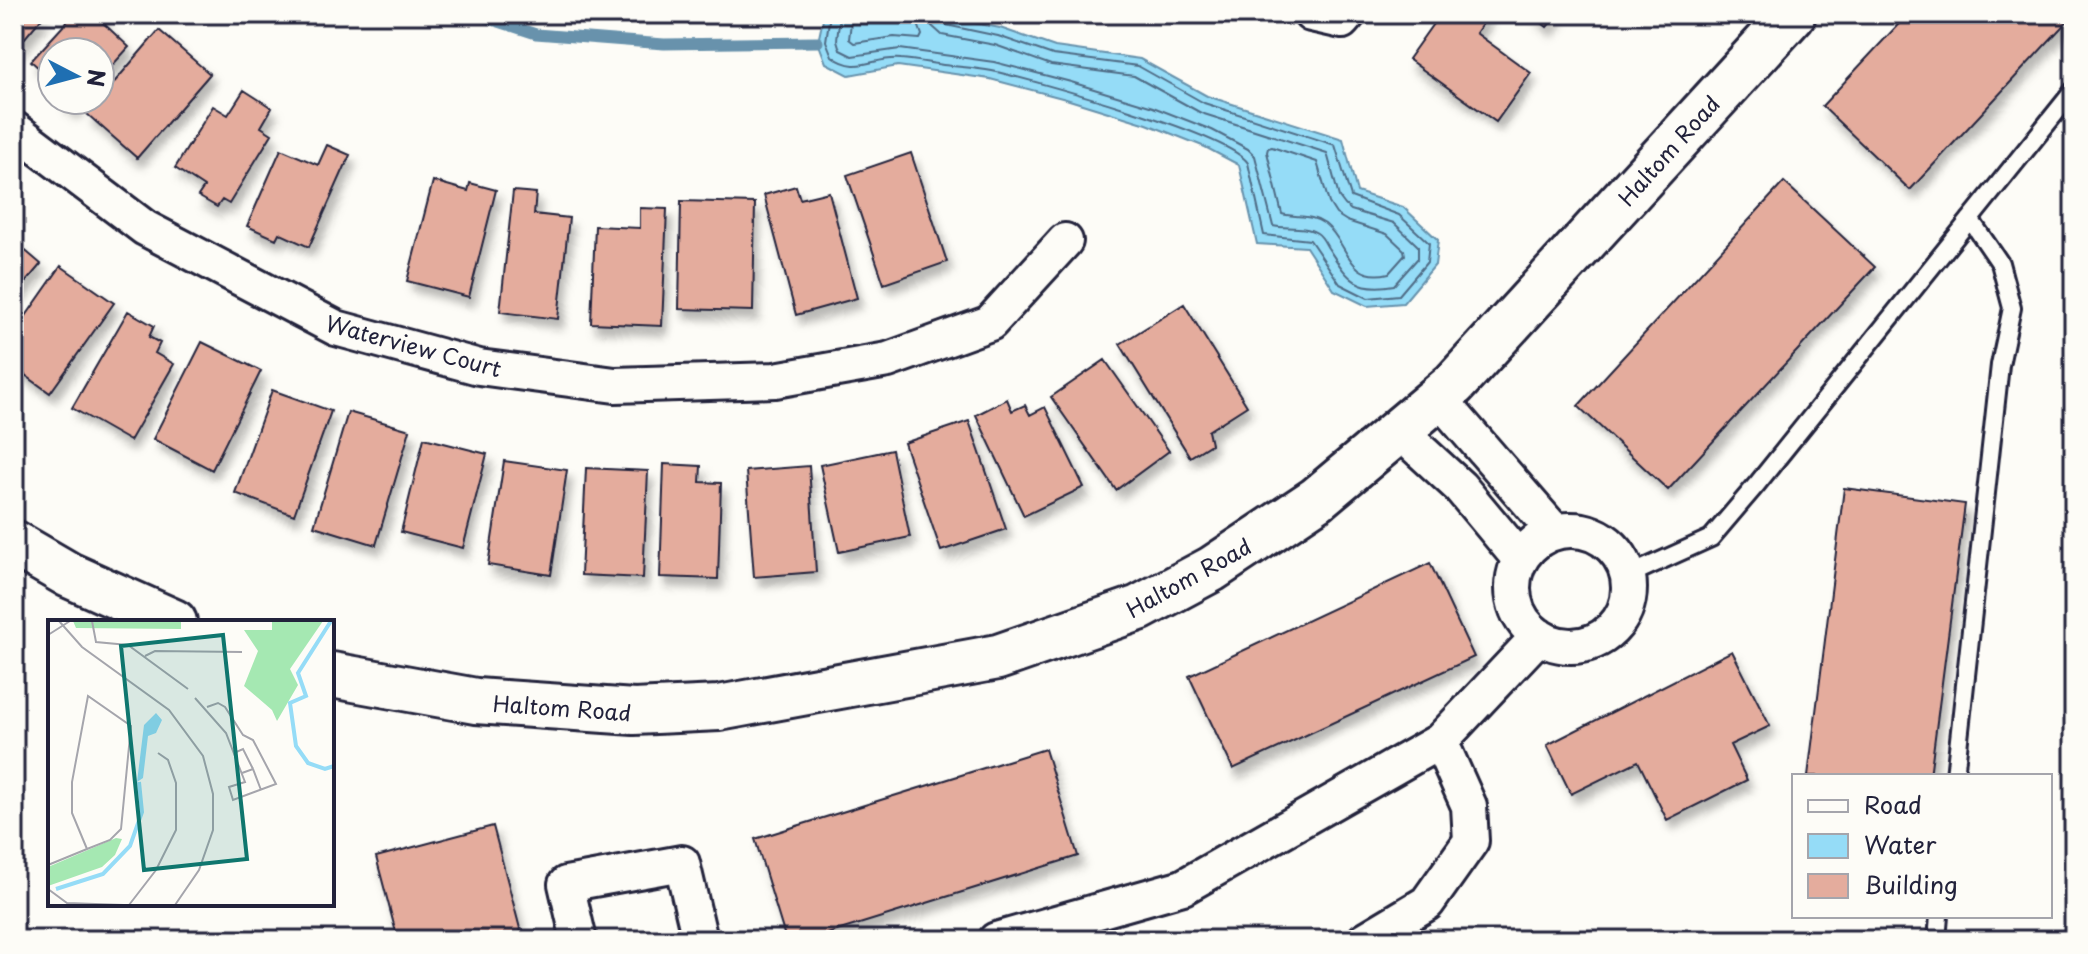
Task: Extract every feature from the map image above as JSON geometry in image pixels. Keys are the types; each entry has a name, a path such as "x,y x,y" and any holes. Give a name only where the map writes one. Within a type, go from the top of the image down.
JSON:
{"main road":[{"name":"Haltom Road","path":"334,675 476,701 634,712 719,708 998,657 1139,608 1212,569 1317,499 1454,384 1793,14"},
{"path":"14,543 69,575 170,620"}],"street":[{"name":"Waterview Court","path":"14,129 145,228 336,328 479,367 615,385 775,380 888,360 990,323 1065,241"},
{"path":"1438,397 1555,532"},
{"path":"1399,431 1460,487 1520,559"},
{"path":"1579,530 1607,542 1620,558 1627,576 1626,605 1618,623 1603,637 1584,645 1563,646 1546,641 1530,630 1517,610 1513,578 1520,559 1537,541 1555,532 1579,530"},
{"path":"996,940 1183,887 1440,741 1539,636"},
{"path":"1365,940 1427,903 1471,841 1469,806 1440,741"},
{"path":"579,940 566,884 682,863 700,940"}],"lane":[{"path":"1627,576 1711,538 2074,90"},
{"path":"1955,774 2000,365 2012,308 2000,263 1970,219"},
{"path":"1937,940 1939,918"}],"water":[{"path":"824,14 928,14 1000,28 1055,47 1140,59 1207,96 1343,139 1357,192 1403,207 1438,240 1435,265 1403,303 1367,306 1334,290 1306,247 1257,244 1239,165 1205,147 1147,124 990,79 898,66 849,75 826,63 818,42"}],"building":[{"path":"14,14 45,14 14,51"},
{"path":"74,14 106,14 100,20 129,47 116,61 116,36 54,36"},
{"path":"1440,14 1486,14 1488,16 1476,33 1531,73 1496,122 1408,59"},
{"path":"1531,14 1558,14 1547,27"},
{"path":"1908,14 2074,14 1910,190 1822,106"},
{"path":"159,30 210,74 137,158 89,116 116,116 116,80"},
{"path":"244,90 272,108 261,127 272,134 229,204 222,200 217,207 198,196 204,187 175,168 213,106 228,115"},
{"path":"327,145 350,155 309,247 279,233 276,239 247,226 281,149 318,165"},
{"path":"911,153 947,262 884,284 847,175"},
{"path":"433,181 468,191 470,183 496,190 469,297 407,281"},
{"path":"1784,182 1875,267 1668,490 1578,406"},
{"path":"796,186 800,199 829,192 857,298 796,315 764,195"},
{"path":"513,191 536,193 534,214 569,218 558,319 500,312"},
{"path":"681,201 755,203 753,311 679,309"},
{"path":"640,208 667,209 662,326 591,323 595,226 640,228"},
{"path":"14,241 41,264 14,296"},
{"path":"61,266 114,303 50,393 14,367 14,333"},
{"path":"1184,304 1247,406 1208,431 1211,444 1190,457 1120,344"},
{"path":"128,311 154,326 149,337 160,343 155,353 174,364 130,441 72,408"},
{"path":"202,342 261,371 212,470 153,439"},
{"path":"1105,360 1169,451 1116,490 1051,397"},
{"path":"272,390 331,411 294,515 235,493"},
{"path":"1007,399 1012,411 1025,405 1030,415 1045,407 1084,487 1024,516 976,415"},
{"path":"348,412 410,430 376,545 314,526"},
{"path":"969,421 1006,529 941,551 904,443"},
{"path":"424,438 487,454 463,548 401,532"},
{"path":"892,450 910,537 839,552 820,465"},
{"path":"504,461 567,470 551,575 488,565"},
{"path":"664,464 701,466 700,482 721,483 718,579 660,577"},
{"path":"809,466 816,572 754,577 746,471"},
{"path":"586,468 648,471 643,578 581,575"},
{"path":"1844,488 1965,504 1930,774 1808,774"},
{"path":"1430,563 1474,657 1233,769 1189,676"},
{"path":"1732,651 1770,726 1730,745 1747,780 1667,820 1638,761 1571,794 1547,745"},
{"path":"1045,749 1078,856 808,940 786,940 755,839"},
{"path":"493,826 523,940 398,940 376,857"}],"waterway":[{"path":"474,14 536,34 664,44 818,42"}]}
